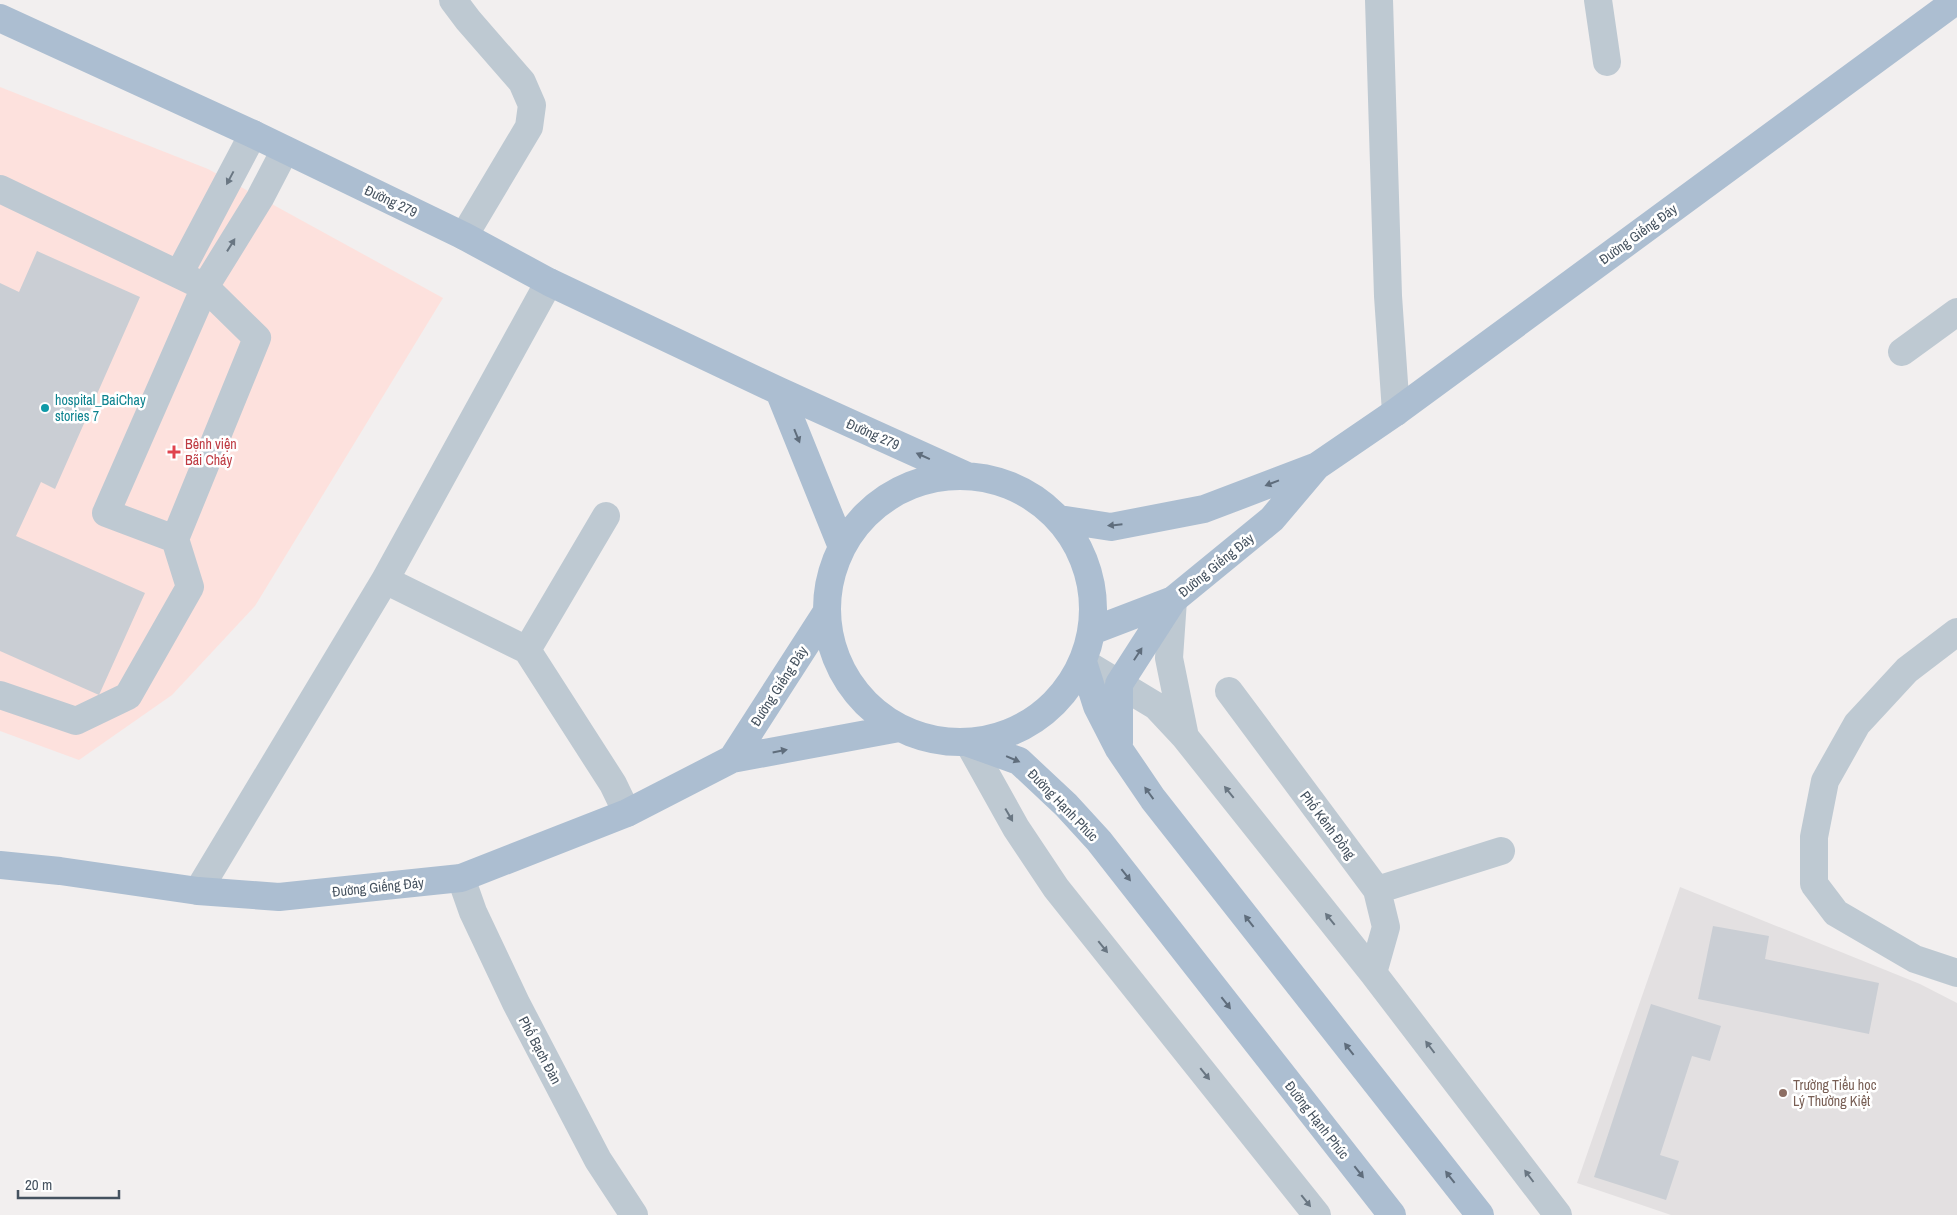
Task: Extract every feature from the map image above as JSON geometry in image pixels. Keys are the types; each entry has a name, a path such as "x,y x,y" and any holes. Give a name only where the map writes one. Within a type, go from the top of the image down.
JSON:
{"main road":[{"name":"Đường Giếng Đáy","path":"1059,519 1111,527 1204,509 1317,466 1396,412 1957,0"},
{"name":"Đường 279","path":"0,18 253,134 464,236 549,282 779,391 967,476"},
{"path":"779,391 842,546"},
{"name":"Đường Giếng Đáy","path":"1092,631 1172,600 1272,519 1317,466"},
{"path":"967,476 1001,482 1033,496 1059,519 1082,553 1093,591 1092,631 1083,662 1063,694 1036,718 1003,735 968,742 932,740 899,728 870,708 846,680 832,648 826,613 830,578 842,546 864,516 895,493 930,479 967,476"},
{"path":"1119,749 1119,684 1172,600"},
{"name":"Đường Giếng Đáy","path":"732,760 826,613"},
{"path":"1083,662 1097,706 1119,749 1153,799 1480,1215"},
{"name":"Đường Giếng Đáy","path":"0,865 60,871 198,891 279,897 461,878 627,813 732,760 899,728"},
{"name":"Đường Hạnh Phúc","path":"968,742 1019,761 1066,804 1099,841 1392,1215"}],"street":[{"path":"453,0 522,82 532,105 529,127 464,236"},
{"path":"1379,0 1388,296 1396,412"},
{"path":"1598,0 1607,62"},
{"path":"179,274 253,134"},
{"path":"175,539 106,513 205,287 260,198 285,150"},
{"path":"0,189 205,287 258,338 175,539 190,587 128,696 76,720 0,695"},
{"path":"198,891 385,580 549,282"},
{"path":"1902,352 1957,312"},
{"path":"527,650 606,516"},
{"path":"385,580 527,650 613,784 627,813"},
{"path":"1172,600 1169,658 1185,737"},
{"path":"1957,632 1907,670 1857,724 1826,781 1814,837 1814,884 1836,913 1915,959 1957,973"},
{"path":"1083,662 1156,706 1185,737 1373,973 1558,1215"},
{"name":"Phố Kênh Đồng","path":"1229,691 1377,890 1386,927 1373,973"},
{"path":"968,742 1016,828 1056,888 1318,1215"},
{"path":"1377,890 1501,851"},
{"name":"Phố Bạch Đàn","path":"461,878 473,912 516,1003 598,1160 634,1215"}],"shaded area":[{"name":"Bệnh viện Bãi Cháy","path":"0,87 208,169 443,298 255,606 172,695 79,760 0,731"},
{"name":"Trường Tiểu học Lý Thường Kiệt","path":"1680,887 1920,984 1957,1003 1957,1215 1671,1215 1577,1183"}],"building":[{"path":"37,251 140,297 55,489 41,482 16,536 145,593 99,695 0,651 0,283 19,292"},
{"path":"1713,926 1769,936 1765,959 1879,983 1869,1034 1698,999"},
{"path":"1651,1004 1721,1026 1710,1061 1692,1056 1660,1155 1679,1161 1666,1200 1594,1177"}],"place":[{"name":"hospital_BaiChay stories 7","path":"45,408"},
{"name":"Bệnh viện Bãi Cháy","path":"174,452"},
{"name":"Trường Tiểu học Lý Thường Kiệt","path":"1783,1093"}]}
